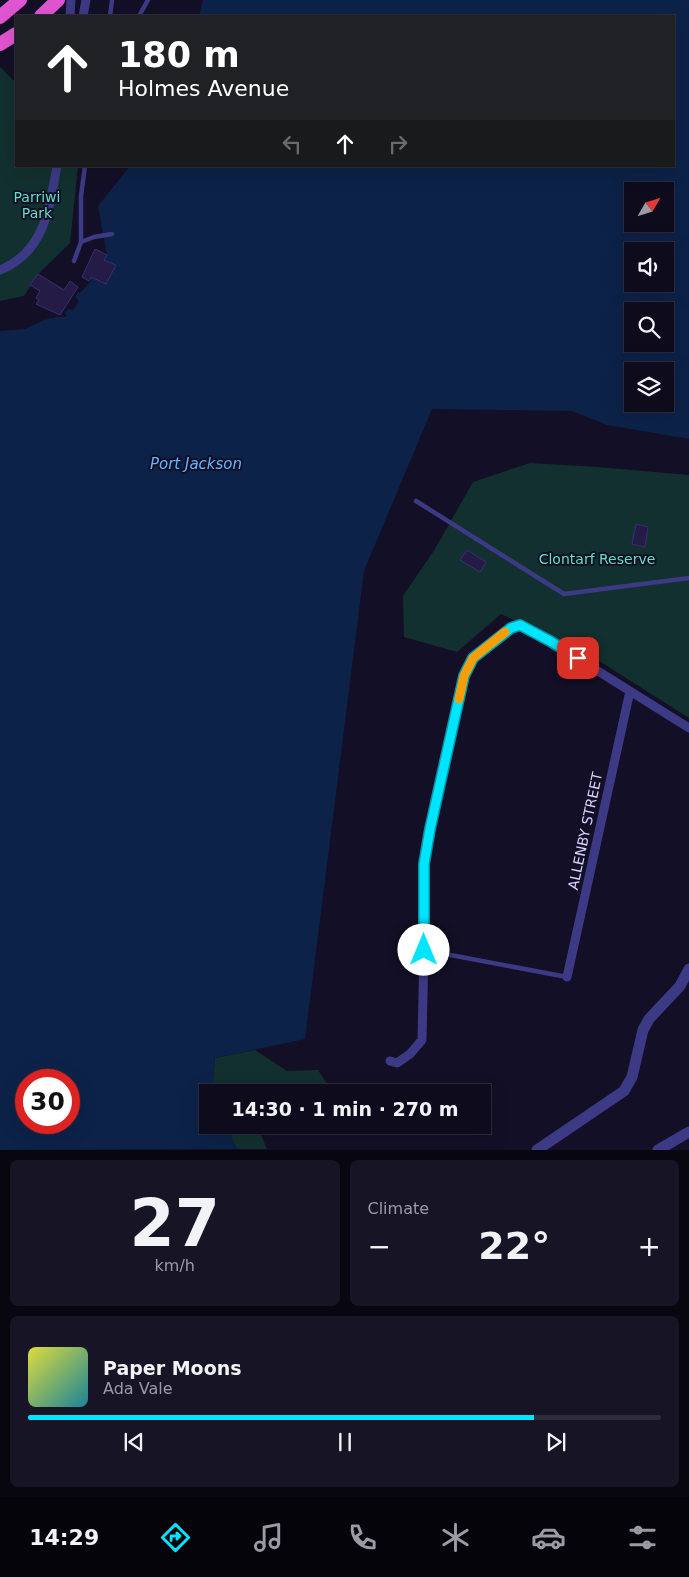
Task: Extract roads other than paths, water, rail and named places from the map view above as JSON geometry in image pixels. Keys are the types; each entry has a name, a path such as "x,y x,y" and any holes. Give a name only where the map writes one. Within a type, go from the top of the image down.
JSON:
{"highway":[{"path":"0,17 20,0"},
{"path":"42,15 58,0"},
{"path":"0,44 15,35"}],"street":[{"path":"70,15 71,0"},
{"path":"83,15 86,0"},
{"path":"0,270 16,262 31,248 40,232 49,211 57,167"},
{"path":"390,1061 397,1062 410,1054 422,1040 424,864 464,676 473,658 511,628 520,625 550,641 689,728"},
{"name":"ALLENBY STREET","path":"567,977 630,691"},
{"path":"537,1150 624,1091 632,1077 640,1043 649,1020 680,986 689,969"},
{"path":"658,1150 689,1132"}],"lane":[{"path":"110,15 112,0"},
{"path":"140,15 148,0"},
{"path":"74,261 81,242 81,196 85,167"},
{"path":"81,242 94,237 112,234"},
{"path":"416,501 564,594 689,578"},
{"path":"424,950 567,977"}],"water":[{"name":"Port Jackson","path":"203,0 689,0 689,439 607,425 572,411 432,409 364,571 305,1039 215,1058 213,1084 199,1084 199,1134 230,1134 237,1149 0,1150 0,331 25,329 44,320 66,317 65,313 68,309 73,310 79,301 75,297 78,292 80,293 91,281 91,277 106,284 115,265 104,260 107,255 98,206 129,167 675,167 675,15 199,15"}],"park label":[{"name":"Parriwi Park","path":"37,206"},
{"name":"Clontarf Reserve","path":"597,559"}]}
